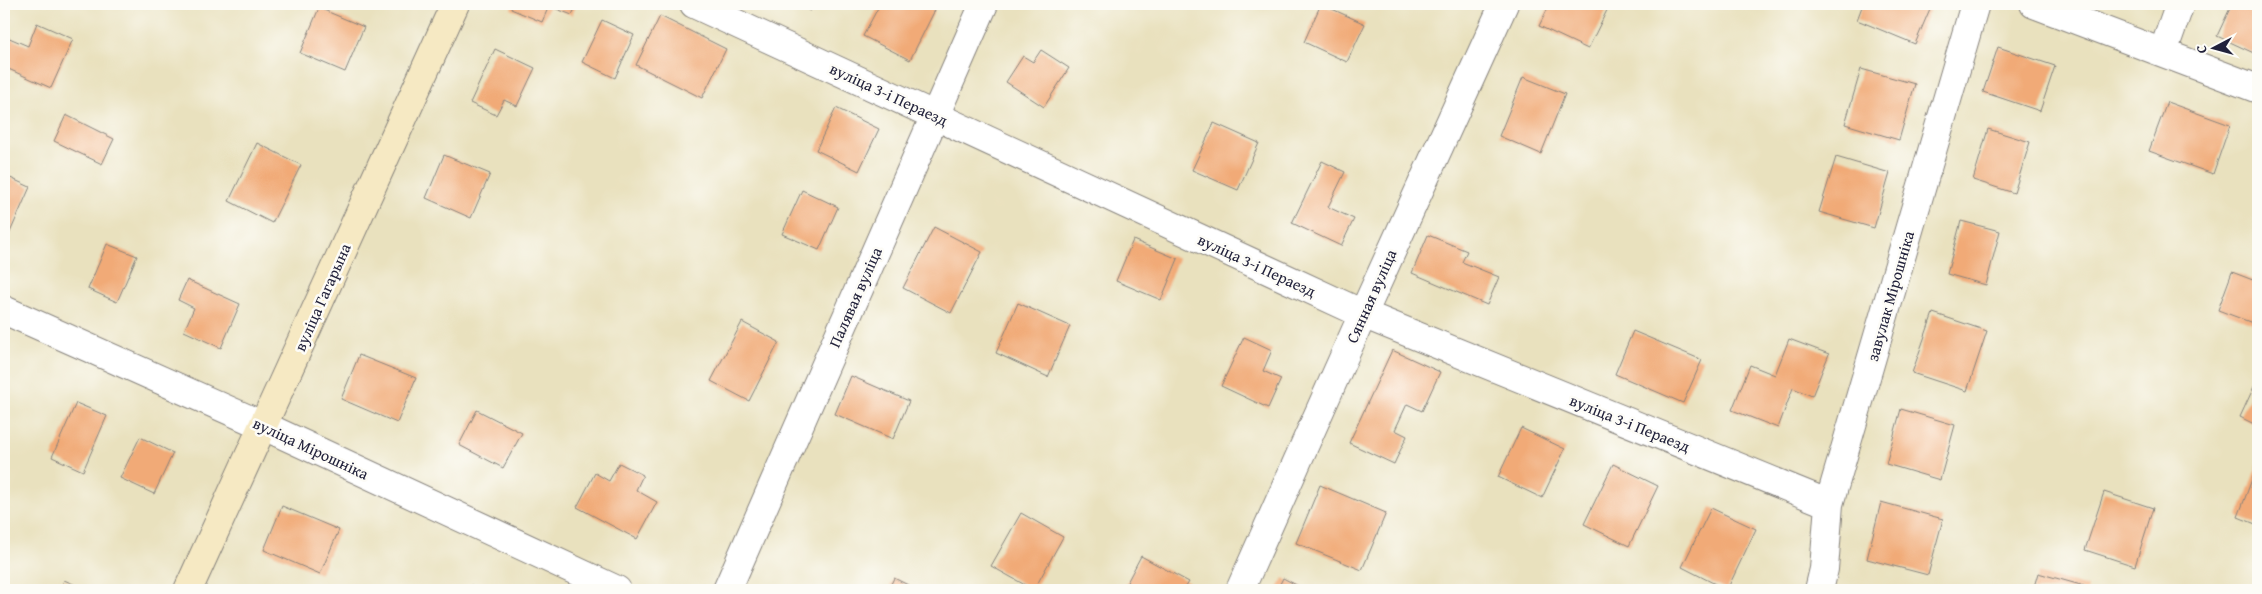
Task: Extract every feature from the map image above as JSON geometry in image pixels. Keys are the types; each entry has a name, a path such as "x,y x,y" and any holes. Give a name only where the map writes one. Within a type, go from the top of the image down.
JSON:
{"main road":[{"name":"вуліца Гагарына","path":"188,590 455,4"}],"street":[{"name":"вуліца 3-і Пераезд","path":"694,4 1362,314 1829,504"},
{"name":"Палявая вуліца","path":"727,590 984,4"},
{"name":"Сянная вуліца","path":"1240,590 1362,314 1504,4"},
{"name":"завулак Мірошніка","path":"1819,590 1824,569 1829,504 1975,4"},
{"path":"2034,4 2258,89"},
{"path":"2163,52 2180,4"},
{"name":"вуліца Мірошніка","path":"4,310 264,426 617,590"}],"building":[{"path":"513,4 577,4 572,15 549,6 542,22 511,9"},
{"path":"797,4 814,4 810,11"},
{"path":"880,4 921,4 935,10 910,60 863,36"},
{"path":"1321,4 1365,24 1347,62 1304,42"},
{"path":"1550,4 1610,4 1588,49 1539,26"},
{"path":"1863,4 1932,4 1915,44 1857,20"},
{"path":"2232,4 2258,4 2258,55 2217,36"},
{"path":"319,8 364,27 345,72 300,53"},
{"path":"660,16 726,49 702,98 636,65"},
{"path":"602,20 634,35 615,78 582,62"},
{"path":"37,23 73,39 51,88 4,67 4,45 7,37 28,46"},
{"path":"1998,47 2055,66 2040,111 1983,92"},
{"path":"495,49 535,68 517,106 504,100 496,115 470,103"},
{"path":"1041,50 1069,68 1044,107 1006,82 1023,56 1033,62"},
{"path":"1861,69 1915,84 1899,140 1845,124"},
{"path":"1523,77 1565,94 1541,154 1499,136"},
{"path":"2167,102 2230,125 2213,174 2149,151"},
{"path":"836,108 879,129 859,171 816,150"},
{"path":"66,115 114,139 102,164 54,141"},
{"path":"1214,123 1259,143 1238,190 1192,170"},
{"path":"1988,129 2030,142 2014,193 1973,180"},
{"path":"257,143 301,165 272,223 229,201"},
{"path":"444,155 490,174 471,218 426,198"},
{"path":"1836,157 1890,173 1874,228 1819,212"},
{"path":"1322,161 1345,172 1328,207 1354,219 1341,246 1292,223"},
{"path":"4,175 30,187 4,246"},
{"path":"802,190 838,207 819,250 782,234"},
{"path":"1961,221 2000,231 1986,285 1947,274"},
{"path":"934,227 982,252 951,313 903,288"},
{"path":"1428,235 1467,251 1462,262 1499,277 1487,305 1412,273"},
{"path":"1133,240 1178,259 1161,300 1116,281"},
{"path":"107,244 137,256 117,302 88,289"},
{"path":"2232,272 2258,282 2258,325 2218,310"},
{"path":"187,280 240,304 221,348 184,331 194,308 178,300"},
{"path":"1018,303 1070,326 1048,377 996,353"},
{"path":"1933,313 1987,331 1967,391 1912,373"},
{"path":"742,322 779,342 749,401 711,381"},
{"path":"1633,331 1702,360 1683,403 1615,374"},
{"path":"1244,337 1272,350 1263,371 1281,379 1268,408 1221,386"},
{"path":"1789,339 1829,354 1812,396 1793,388 1778,428 1732,410 1750,365 1775,375"},
{"path":"1392,350 1440,372 1422,411 1407,404 1395,430 1407,436 1394,464 1349,443"},
{"path":"359,355 416,378 397,423 341,399"},
{"path":"851,376 909,401 893,439 835,414"},
{"path":"2258,378 2258,426 2240,417"},
{"path":"76,403 107,416 83,471 52,457"},
{"path":"1901,409 1955,425 1940,480 1886,464"},
{"path":"477,410 522,433 503,468 459,445"},
{"path":"1521,428 1565,449 1542,498 1498,477"},
{"path":"140,437 173,453 154,494 120,478"},
{"path":"619,463 643,475 636,490 657,502 637,539 577,507 595,473 609,481"},
{"path":"2258,463 2258,525 2238,517"},
{"path":"1613,464 1658,486 1629,546 1584,524"},
{"path":"1320,485 1386,513 1362,570 1296,543"},
{"path":"2104,492 2153,508 2135,566 2085,550"},
{"path":"1881,502 1943,519 1928,575 1867,559"},
{"path":"282,506 339,530 320,574 264,550"},
{"path":"1711,508 1756,529 1727,590 1682,567"},
{"path":"1021,513 1063,537 1034,590 991,566"},
{"path":"1141,556 1189,582 1184,590 1123,590"},
{"path":"2038,573 2088,587 2087,590 2033,590"},
{"path":"894,578 918,590 888,590"},
{"path":"1283,578 1306,590 1277,590"},
{"path":"64,580 87,590 60,590"},
{"path":"471,585 480,590 468,590"}]}
